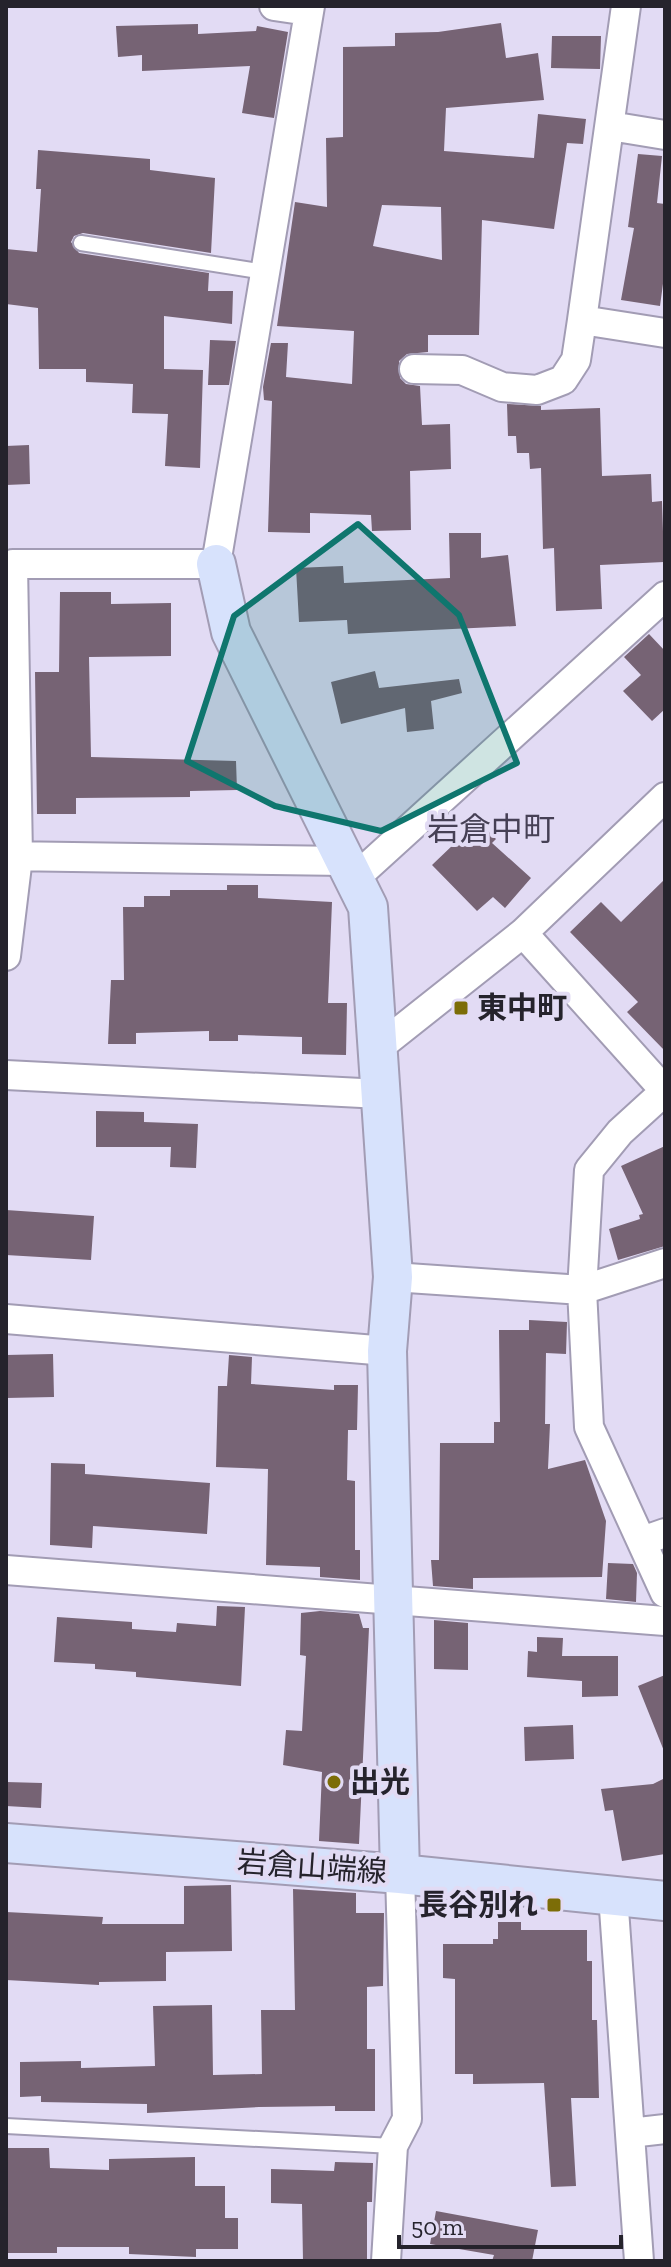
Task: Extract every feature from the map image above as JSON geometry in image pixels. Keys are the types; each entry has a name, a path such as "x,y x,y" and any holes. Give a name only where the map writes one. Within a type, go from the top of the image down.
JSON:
{"street":[{"path":"274,6 309,8 216,564 231,632 368,907 393,1277 387,1351 407,2119 393,2146 386,2261"},
{"path":"414,369 462,370 502,387 537,390 563,380 576,360 626,6"},
{"path":"610,126 665,135"},
{"path":"582,320 665,333"},
{"path":"6,956 12,857 13,564 216,564"},
{"path":"12,857 350,870 662,605"},
{"path":"378,1048 523,933 665,797"},
{"path":"523,933 665,1091 620,1132 589,1170 582,1290 589,1427 654,1537 665,1593"},
{"path":"6,1075 381,1094"},
{"path":"393,1277 582,1290 665,1263"},
{"path":"6,1319 387,1351"},
{"path":"6,1570 665,1621"},
{"name":"岩倉山端線","path":"6,1843 400,1874 665,1901"},
{"path":"613,1895 639,2261"},
{"path":"630,2133 665,2129"}],"lane":[{"path":"81,243 265,272"},
{"path":"6,2126 393,2146"}],"highlighted area":[{"path":"358,524 459,615 517,763 381,831 275,806 187,761 234,616"}],"building":[{"path":"501,23 506,58 538,53 544,100 446,108 444,151 534,158 538,114 586,119 583,144 567,143 554,229 482,220 479,335 428,335 428,352 407,354 399,361 400,378 406,384 420,386 422,425 450,424 451,469 410,471 411,530 372,531 371,515 310,513 310,533 268,532 272,401 264,400 263,387 271,343 288,343 286,377 352,384 354,331 277,326 295,202 327,207 326,138 343,137 343,47 395,46 395,33 438,32","holes":["382,205 441,207 442,260 373,246"]},
{"path":"198,24 198,34 256,31 257,26 288,32 274,118 242,113 250,66 142,71 142,55 118,57 116,26"},
{"path":"552,36 601,36 600,69 551,68"},
{"path":"38,150 150,159 150,170 215,178 211,253 83,233 74,236 71,242 79,253 209,273 208,291 233,291 232,324 164,316 164,369 203,370 200,468 165,466 168,414 132,413 133,384 86,382 86,369 39,369 38,308 6,304 6,249 37,252 41,189 36,189"},
{"path":"638,154 662,156 657,203 665,204 665,269 660,306 621,300 634,228 628,227"},
{"path":"210,340 236,341 229,385 208,385"},
{"path":"507,404 541,406 541,410 600,408 602,476 651,474 652,502 662,501 664,562 600,565 602,609 556,611 554,548 543,549 541,468 530,469 529,453 517,453 516,436 508,436"},
{"path":"29,445 30,484 6,485 6,446"},
{"path":"449,533 481,533 481,558 508,555 516,626 348,634 347,620 299,622 296,568 343,566 344,583 450,578"},
{"path":"60,592 111,592 111,604 171,603 171,656 89,657 91,757 236,761 237,790 190,791 190,797 76,798 76,814 37,814 35,672 59,672"},
{"path":"649,634 665,651 665,709 652,721 623,691 641,675 624,657"},
{"path":"375,671 379,688 459,679 462,693 431,701 434,729 407,732 405,708 341,724 331,682"},
{"path":"478,821 496,839 492,843 531,878 505,908 493,897 477,911 432,865"},
{"path":"665,879 665,1051 627,1012 638,1002 570,932 601,902 621,922"},
{"path":"227,885 258,885 258,898 332,902 328,1003 347,1003 346,1055 302,1054 302,1037 238,1035 238,1041 209,1041 209,1031 136,1033 136,1044 108,1044 111,980 124,980 123,907 144,907 144,896 170,896 170,890 227,890"},
{"path":"96,1111 144,1112 144,1122 198,1124 196,1168 170,1167 171,1147 96,1147"},
{"path":"665,1146 665,1246 618,1260 609,1229 640,1219 639,1215 643,1214 621,1166"},
{"path":"6,1210 94,1216 91,1260 6,1255"},
{"path":"529,1320 567,1322 566,1354 546,1353 545,1424 550,1424 548,1469 585,1460 606,1521 602,1577 473,1578 473,1589 433,1586 431,1560 439,1560 440,1443 494,1443 494,1422 500,1422 499,1330 529,1330"},
{"path":"53,1354 54,1397 6,1398 6,1355"},
{"path":"229,1355 252,1357 251,1384 334,1390 334,1385 358,1385 357,1430 348,1430 347,1480 355,1481 355,1550 360,1550 360,1580 320,1577 320,1567 266,1565 268,1469 216,1467 218,1386 227,1386"},
{"path":"51,1463 85,1464 85,1474 210,1483 207,1534 93,1526 92,1548 50,1545"},
{"path":"608,1563 633,1564 637,1573 636,1602 606,1599"},
{"path":"217,1606 245,1607 241,1686 136,1677 136,1672 95,1669 95,1664 54,1662 57,1617 132,1622 132,1629 176,1632 177,1623 216,1626"},
{"path":"301,1613 359,1614 363,1628 369,1628 359,1844 319,1841 322,1772 283,1765 286,1730 302,1731 306,1656 300,1655"},
{"path":"434,1620 468,1623 468,1670 434,1669"},
{"path":"537,1637 563,1638 562,1656 618,1656 618,1696 582,1697 582,1681 527,1677 528,1651 537,1652"},
{"path":"665,1675 665,1750 664,1751 638,1686"},
{"path":"573,1725 574,1759 525,1761 524,1727"},
{"path":"665,1778 665,1854 622,1861 613,1810 605,1811 601,1789 653,1784"},
{"path":"6,1782 42,1783 41,1808 6,1806"},
{"path":"231,1885 232,1951 166,1952 166,1981 99,1982 99,1985 6,1980 6,1912 103,1917 102,1924 184,1924 184,1886"},
{"path":"293,1889 356,1893 356,1913 384,1913 383,1986 367,1987 367,2049 375,2049 375,2111 335,2111 335,2106 147,2113 147,2104 41,2102 41,2096 20,2097 20,2062 81,2061 81,2068 155,2066 153,2006 212,2005 213,2075 262,2074 261,2010 295,2010"},
{"path":"498,1922 521,1922 521,1930 587,1930 587,1961 592,1961 592,2020 597,2020 599,2098 571,2098 576,2186 551,2187 544,2083 473,2084 473,2074 455,2074 455,1979 443,1978 443,1944 493,1944 493,1939 498,1939"},
{"path":"7,2148 49,2148 50,2168 109,2170 109,2159 195,2157 195,2186 225,2186 225,2218 238,2218 238,2249 196,2249 196,2257 129,2254 129,2247 57,2247 57,2253 7,2253"},
{"path":"335,2162 373,2163 372,2202 367,2202 367,2261 303,2261 302,2204 271,2203 271,2169 334,2171"},
{"path":"436,2211 538,2230 532,2261 492,2261 494,2255 430,2244"}],"place":[{"name":"東中町","path":"461,1008"},
{"name":"出光","path":"334,1782"},
{"name":"長谷別れ","path":"554,1905"}],"district":[{"name":"岩倉中町","path":"491,829"}]}
